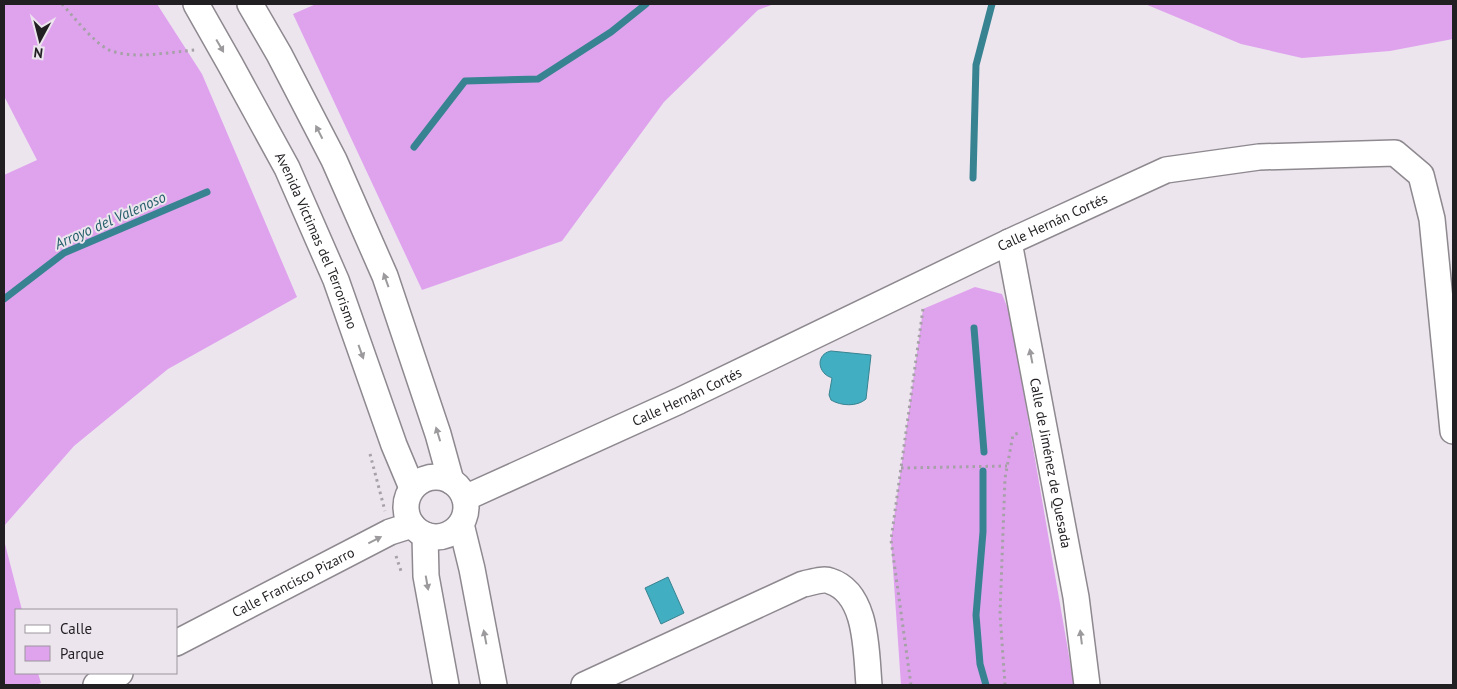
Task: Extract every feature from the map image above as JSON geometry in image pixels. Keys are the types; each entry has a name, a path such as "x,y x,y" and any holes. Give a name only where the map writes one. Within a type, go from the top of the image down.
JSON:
{"street":[{"name":"Avenida Víctimas del Terrorismo","path":"196,4 290,177 336,280 394,445 412,488"},
{"path":"250,4 334,160 385,276 438,434 466,507 465,516 461,524 451,533 438,537 409,530"},
{"name":"Calle Hernán Cortés","path":"458,489 679,401 1009,242 1166,170 1259,157 1395,153 1421,175 1432,220 1453,431"},
{"name":"Calle de Jiménez de Quesada","path":"1009,242 1076,597 1087,685"},
{"path":"446,685 426,576 409,530 406,500 412,488 423,480 437,477 458,489"},
{"path":"461,524 472,569 494,685"},
{"name":"Calle Francisco Pizarro","path":"178,642 409,530"},
{"path":"584,685 803,584 828,580 842,587 848,593 862,618 869,685"},
{"path":"96,685 118,674"}],"path":[{"path":"62,4 94,39 109,50 139,55 195,50"},
{"path":"191,42 200,58"},
{"path":"911,685 891,540 923,309"},
{"path":"1005,685 1000,614 1005,478 1013,435 1022,432"},
{"path":"370,452 409,530 403,580"},
{"path":"901,468 1007,466"}],"green space":[{"path":"4,4 157,4 202,74 297,297 168,369 74,446 4,526 4,175 37,160 4,96"},
{"path":"316,4 774,4 758,10 664,102 562,241 422,290 293,14"},
{"path":"1145,4 1453,4 1453,39 1390,51 1302,58 1241,44"},
{"path":"975,287 1002,294 1010,314 1074,685 901,685 891,540 923,309"},
{"path":"4,540 22,609 15,609 15,674 38,674 41,683 36,685 4,685"}],"water":[{"path":"831,351 871,355 866,399 862,402 849,405 839,404 831,400 829,395 832,378 822,371 820,360 824,354"},
{"path":"668,577 684,613 661,624 645,588"}],"waterway":[{"name":"Arroyo del Valenoso","path":"414,147 465,81 538,79 611,32 646,4"},
{"path":"973,178 976,65 992,4"},
{"name":"Arroyo del Valenoso","path":"4,299 64,253 207,192"},
{"path":"974,328 984,452"},
{"path":"983,471 983,532 976,615 980,664 986,685"}]}
